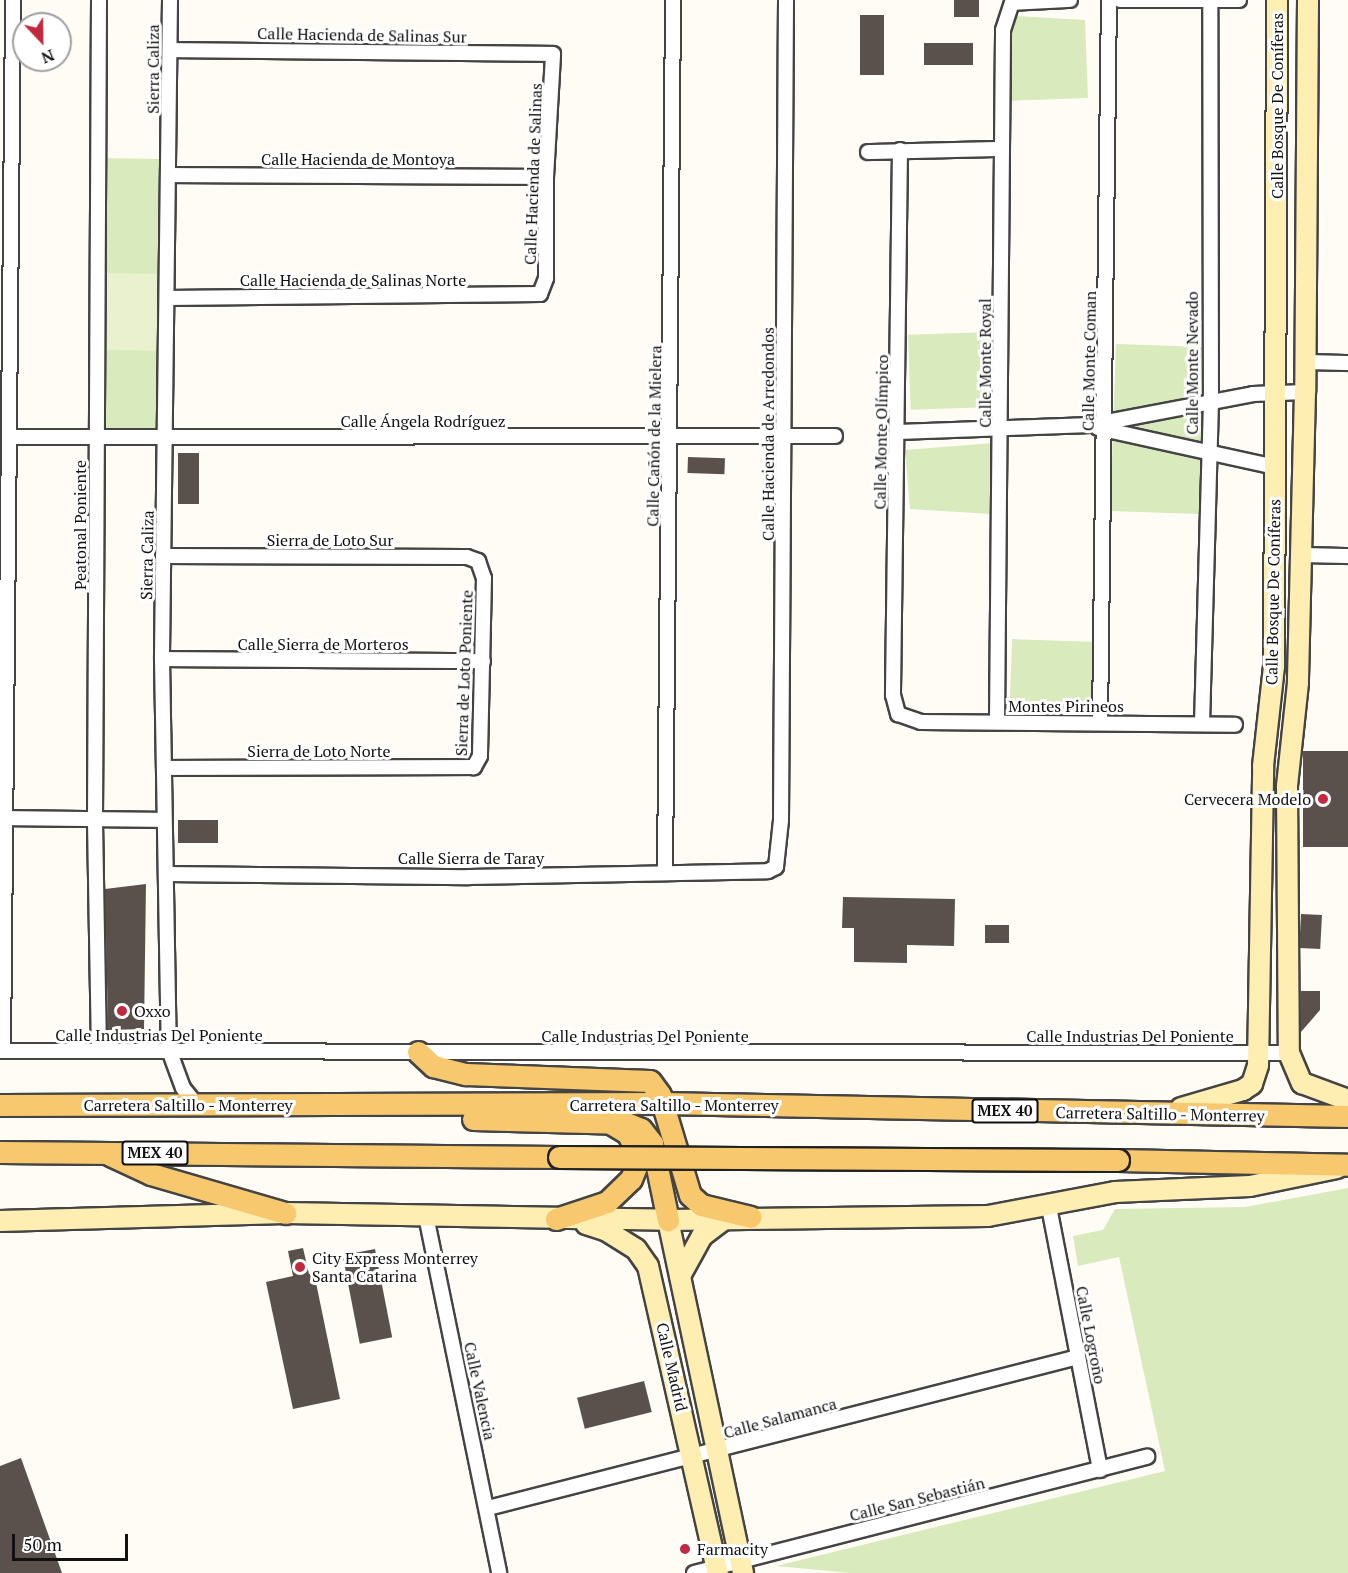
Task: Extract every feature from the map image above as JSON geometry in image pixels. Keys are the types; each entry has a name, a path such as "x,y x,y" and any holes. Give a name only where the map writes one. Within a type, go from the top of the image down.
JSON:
{"main road":[{"path":"418,1052 433,1066 466,1074 646,1080 656,1086 690,1195 701,1205 752,1217"},
{"name":"Carretera Saltillo - Monterrey","path":"0,1105 196,1104 379,1107 662,1103 1159,1115 1348,1116"},
{"path":"379,1107 391,1114 427,1117 610,1123 634,1126 650,1138 668,1220"},
{"path":"556,1219 607,1202 631,1179 637,1164 636,1149 627,1133 610,1123"},
{"name":"MEX 40","path":"0,1152 1118,1160 1348,1165"},
{"path":"104,1153 151,1174 285,1213"}],"street":[{"path":"2,1051 4,535 11,437 5,274 13,0"},
{"name":"Peatonal Poniente","path":"99,0 95,820 99,1051"},
{"name":"Sierra Caliza","path":"170,0 162,659 164,820 170,1050 183,1088 196,1104"},
{"name":"Calle Cañón de la Mielera","path":"665,872 671,436 673,0"},
{"name":"Calle Hacienda de Arredondos","path":"776,867 781,820 786,0"},
{"name":"Calle Monte Royal","path":"997,722 1002,427 1000,149 1003,30 1009,5 1022,0 1070,0"},
{"name":"Calle Monte Coman","path":"1100,723 1100,426 1109,0"},
{"path":"1120,0 1210,2 1239,0"},
{"name":"Calle Bosque De Coníferas","path":"1159,1115 1243,1090 1252,1084 1259,1053 1263,766 1274,668 1277,0"},
{"name":"Calle Bosque De Coníferas","path":"1308,0 1305,392 1298,683 1287,786 1289,1053 1302,1083 1348,1100"},
{"name":"Calle Monte Nevado","path":"1202,724 1211,404 1210,2"},
{"name":"Calle Hacienda de Salinas Sur","path":"170,50 553,54"},
{"name":"Calle Hacienda de Salinas","path":"540,294 546,278 546,177 553,54"},
{"path":"868,152 1000,149"},
{"name":"Calle Monte Olímpico","path":"898,714 893,695 900,150"},
{"name":"Calle Hacienda de Montoya","path":"169,175 546,177"},
{"name":"Calle Hacienda de Salinas Norte","path":"167,297 540,294"},
{"path":"1305,362 1348,363"},
{"path":"898,432 1002,427 1100,426 1275,393 1305,392"},
{"path":"1100,426 1275,467"},
{"name":"Calle Ángela Rodríguez","path":"11,437 165,439 835,436"},
{"path":"1300,555 1348,556"},
{"name":"Sierra de Loto Sur","path":"163,556 467,557 478,561 484,578"},
{"name":"Sierra de Loto Poniente","path":"474,767 480,756 484,578"},
{"name":"Calle Sierra de Morteros","path":"162,659 483,661"},
{"name":"Montes Pirineos","path":"898,714 921,722 1235,725"},
{"name":"Sierra de Loto Norte","path":"165,768 474,767"},
{"path":"3,818 164,820"},
{"name":"Calle Sierra de Taray","path":"166,874 469,876 768,871 776,867"},
{"name":"Calle Industrias Del Poniente","path":"2,1051 1289,1053"},
{"path":"0,1221 285,1213 668,1220 727,1217 988,1216 1135,1190 1250,1186 1348,1165"},
{"name":"Calle Logroño","path":"1049,1207 1100,1470"},
{"name":"Calle Valencia","path":"426,1215 488,1508 499,1573"},
{"path":"680,1276 702,1236 727,1217"},
{"name":"Calle Madrid","path":"556,1219 607,1231 636,1249 648,1266 717,1570"},
{"name":"Calle Madrid","path":"668,1220 742,1567"},
{"name":"Calle Salamanca","path":"488,1508 717,1452 1078,1357"},
{"name":"Calle San Sebastián","path":"694,1573 742,1567 1147,1457"}],"green space":[{"path":"1014,16 1085,20 1088,98 1005,101 1005,23"},
{"path":"99,158 172,159 167,443 94,442"},
{"path":"107,273 169,274 168,351 106,350"},
{"path":"990,332 993,407 911,410 908,335"},
{"path":"1116,344 1205,347 1199,514 1110,511"},
{"path":"993,443 991,514 910,509 905,450"},
{"path":"1012,639 1096,642 1094,710 1010,707"},
{"path":"1348,1188 1348,1573 851,1573 776,1566 1165,1471 1119,1257 1078,1266 1073,1236 1103,1230 1115,1209 1245,1207"}],"building":[{"path":"954,0 979,0 979,17 954,17"},
{"path":"860,15 884,15 884,75 860,75"},
{"path":"924,43 973,43 973,65 924,65"},
{"path":"178,453 199,453 199,504 178,504"},
{"path":"688,457 725,458 724,474 687,473"},
{"name":"Cervecera Modelo","path":"1303,751 1348,751 1348,847 1303,847"},
{"path":"178,820 218,820 218,843 178,843"},
{"path":"146,884 144,1029 108,1030 105,889"},
{"path":"843,897 955,899 954,946 907,945 907,963 854,962 854,928 842,928"},
{"path":"1301,914 1322,915 1320,949 1299,948"},
{"path":"985,925 1009,925 1009,943 985,943"},
{"path":"1301,991 1320,991 1320,1010 1301,1032"},
{"path":"303,1248 309,1274 314,1273 340,1399 293,1409 266,1282 293,1276 288,1251"},
{"path":"375,1249 392,1337 360,1344 343,1255"},
{"path":"644,1381 652,1412 585,1429 577,1398"},
{"path":"21,1458 62,1573 0,1573 0,1466"}],"place":[{"name":"Cervecera Modelo","path":"1323,799"},
{"name":"Oxxo","path":"122,1011"},
{"name":"City Express Monterrey Santa Catarina","path":"300,1267"},
{"name":"Farmacity","path":"685,1549"}]}
